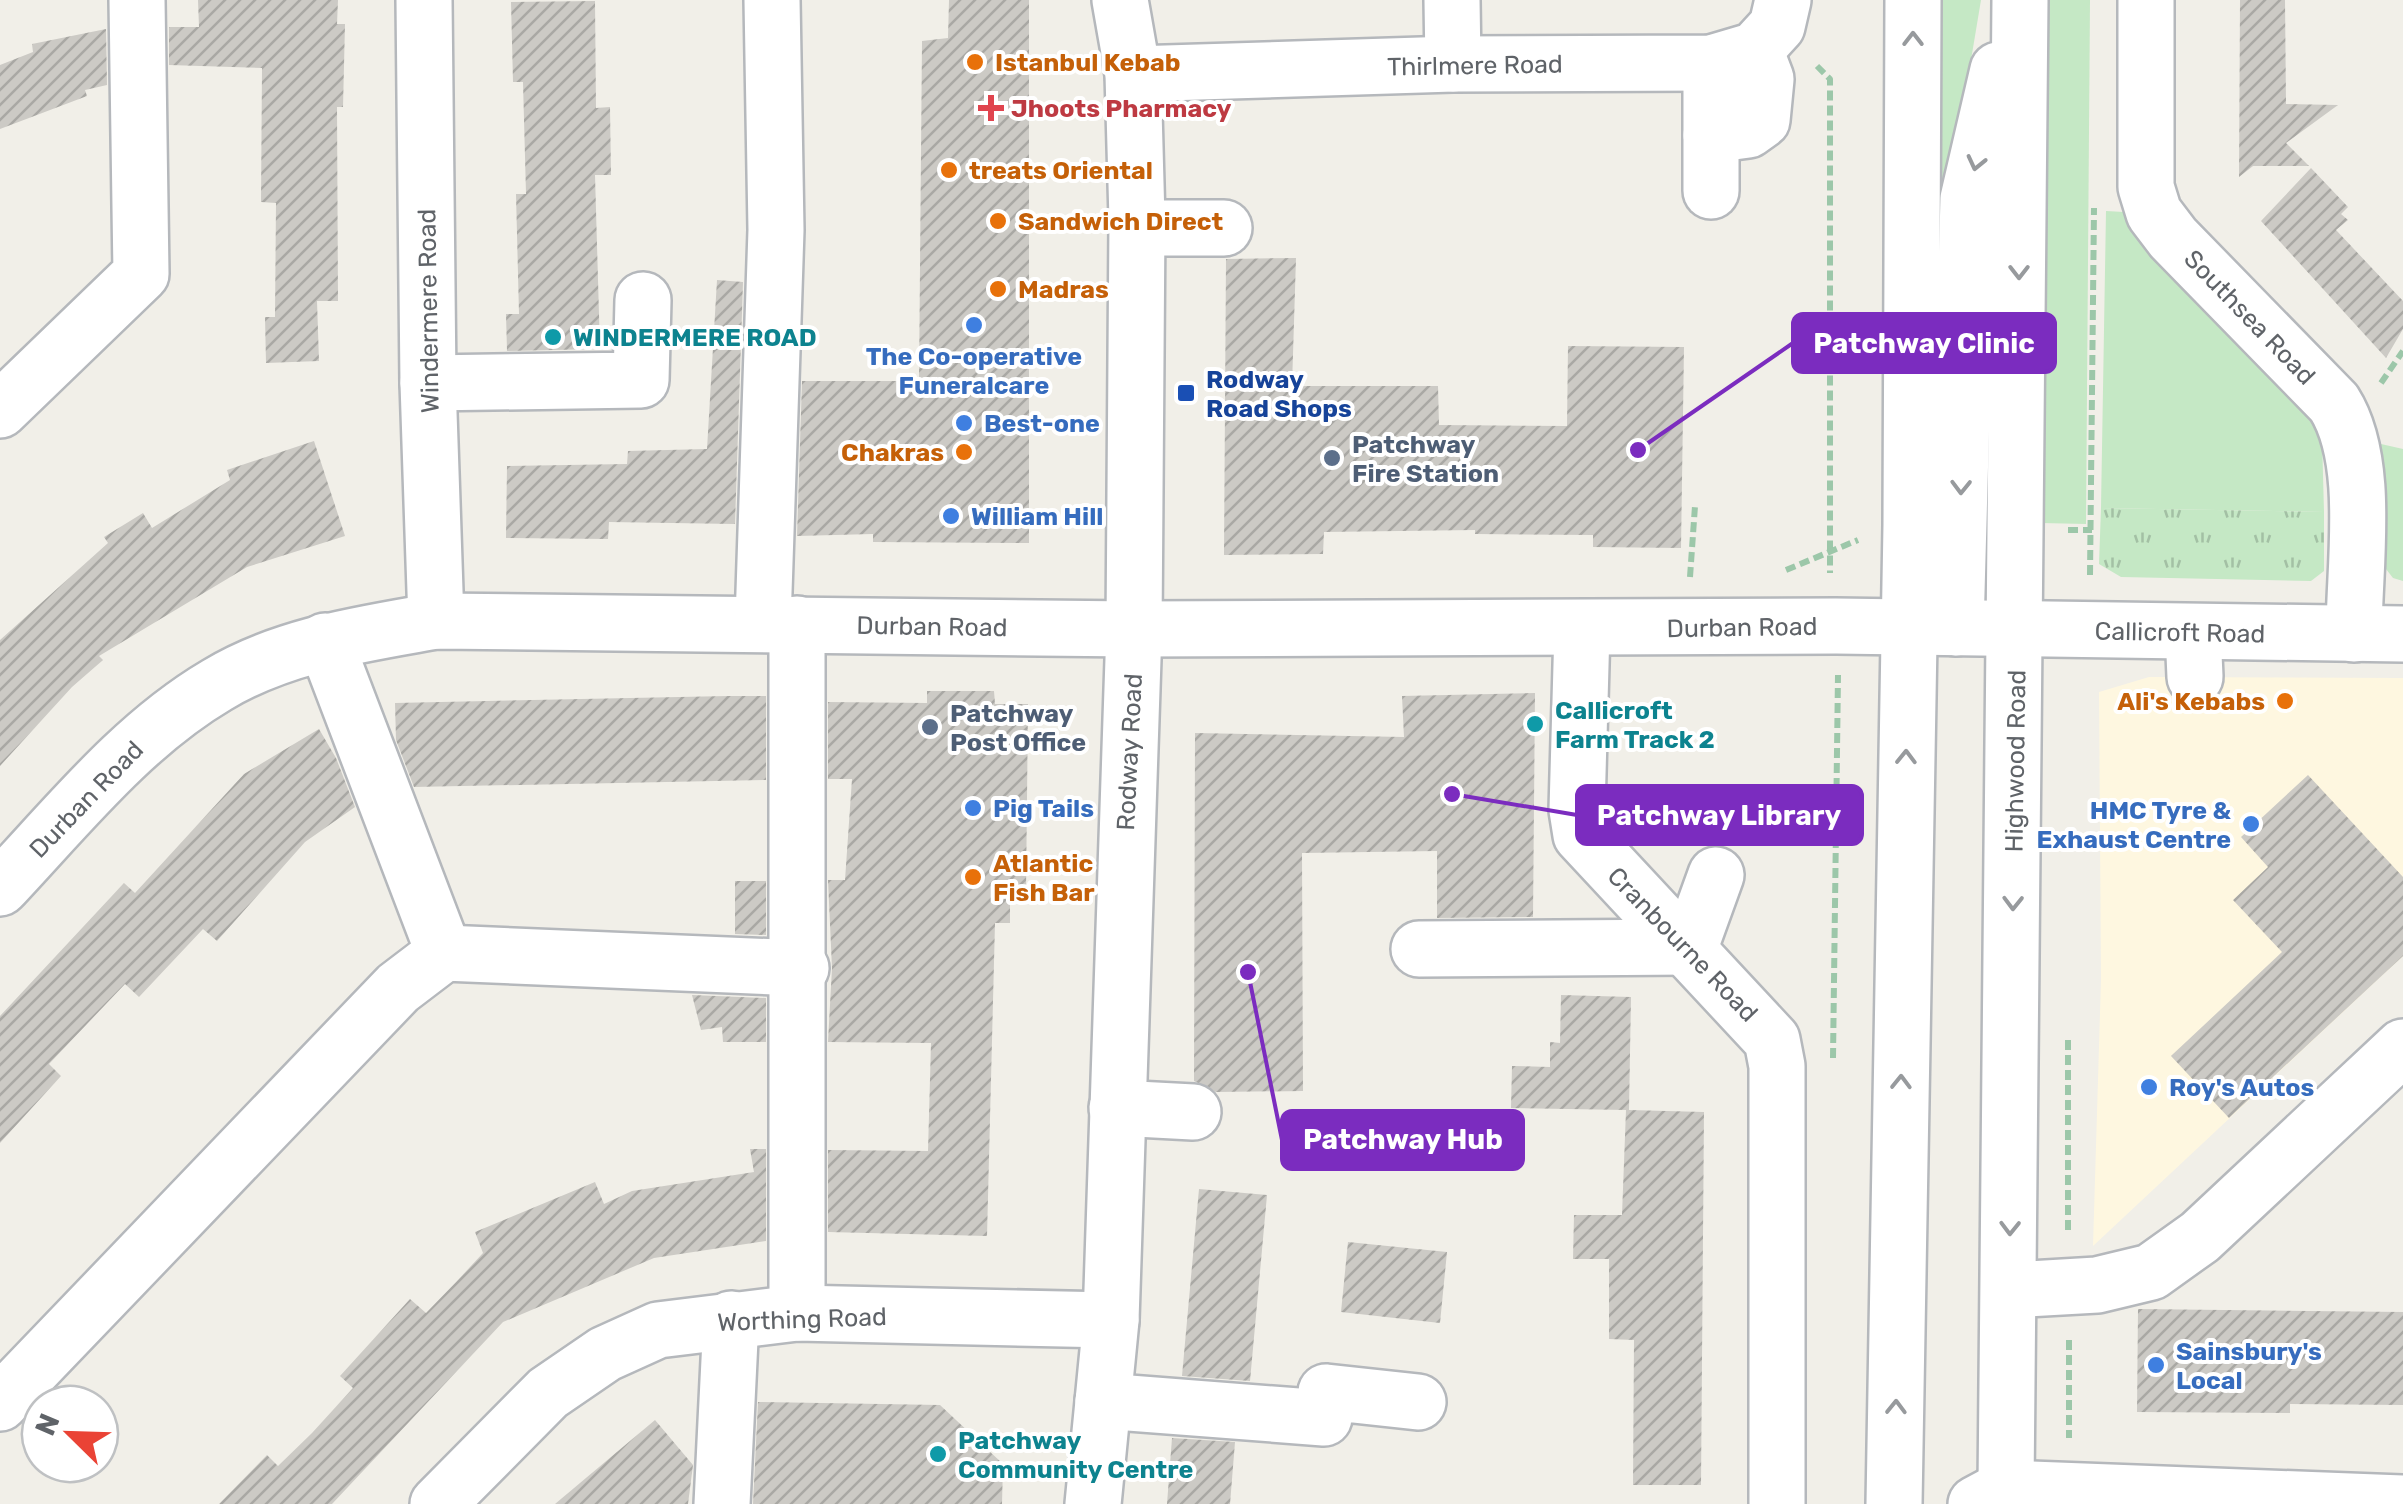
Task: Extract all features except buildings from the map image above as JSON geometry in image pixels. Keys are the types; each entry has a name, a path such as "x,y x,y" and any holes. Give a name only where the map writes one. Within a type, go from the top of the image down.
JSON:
{"street":[{"path":"0,410 141,274 137,0"},
{"name":"Windermere Road","path":"424,0 428,384 436,622"},
{"path":"772,0 780,623 800,968 797,1313"},
{"name":"Rodway Road","path":"1092,1504 1111,1320 1134,629 1138,228 1133,74 1120,0"},
{"path":"1452,0 1453,64"},
{"name":"Highwood Road","path":"1913,0 1932,628"},
{"name":"Highwood Road","path":"1894,1504 1932,628 1968,199 2017,0"},
{"name":"Highwood Road","path":"1991,1496 2010,1290 2017,0"},
{"name":"Southsea Road","path":"2146,0 2146,187 2154,213 2173,238 2334,403 2348,424 2378,634"},
{"path":"1711,191 1711,136 1756,35"},
{"name":"Thirlmere Road","path":"1133,74 1453,64 1756,35"},
{"path":"1138,228 1224,228"},
{"path":"428,384 641,380 643,300"},
{"name":"Durban Road","path":"0,888 135,746 218,684 325,641 436,622 1134,629 1932,628"},
{"name":"Callicroft Road","path":"1932,628 2087,630 2194,654 2378,634"},
{"name":"Cranbourne Road","path":"1582,629 1577,810 1581,835 1761,1023 1772,1040 1777,1066 1776,1504"},
{"path":"325,641 444,953"},
{"path":"1419,949 1690,947 1716,875"},
{"path":"0,1403 398,988 444,953 800,968"},
{"path":"2010,1290 2068,1288 2151,1272 2200,1237 2403,1047"},
{"path":"1117,1108 1194,1112"},
{"name":"Worthing Road","path":"438,1504 548,1394 605,1354 658,1330 797,1313 1111,1320"},
{"path":"722,1504 731,1319"},
{"path":"1103,1401 1324,1418 1326,1392 1418,1402"},
{"path":"1991,1496 2070,1490 2403,1503"}],"path":[{"path":"1756,35 1830,80 1828,554 1836,626"},
{"path":"2087,630 2094,196"},
{"path":"1686,628 1695,506"},
{"path":"2068,1034 2070,1490"}],"shaded area":[{"name":"HMC Tyre & Exhaust Centre","path":"2149,677 2403,678 2403,956 2093,1246 2101,980 2099,692"}],"green space":[{"path":"1938,0 1981,0 1950,186 1936,184"},
{"path":"2045,0 2090,0 2086,524 2041,523"},
{"path":"2106,211 2124,212 2183,290 2249,350 2315,421 2322,437 2324,512 2101,508"},
{"path":"2381,444 2403,449 2403,581 2393,578 2379,560"},
{"path":"2101,508 2324,512 2324,571 2311,581 2121,577 2099,564"}],"place":[{"name":"Istanbul Kebab","path":"975,62"},
{"name":"Jhoots Pharmacy","path":"991,108"},
{"name":"treats Oriental","path":"949,170"},
{"name":"Sandwich Direct","path":"998,221"},
{"name":"Madras","path":"998,289"},
{"name":"The Co-operative Funeralcare","path":"974,325"},
{"name":"WINDERMERE ROAD","path":"553,337"},
{"name":"Rodway Road Shops","path":"1186,393"},
{"name":"Best-one","path":"964,423"},
{"name":"Patchway Clinic","path":"1638,450"},
{"name":"Chakras","path":"964,452"},
{"name":"Patchway Fire Station","path":"1332,458"},
{"name":"William Hill","path":"951,516"},
{"name":"Ali's Kebabs","path":"2285,701"},
{"name":"Callicroft Farm Track 2","path":"1535,724"},
{"name":"Patchway Post Office","path":"930,727"},
{"name":"Patchway Library","path":"1452,794"},
{"name":"Pig Tails","path":"973,808"},
{"name":"HMC Tyre & Exhaust Centre","path":"2251,824"},
{"name":"Atlantic Fish Bar","path":"973,877"},
{"name":"Patchway Hub","path":"1248,972"},
{"name":"Roy's Autos","path":"2149,1087"},
{"name":"Sainsbury's Local","path":"2156,1365"},
{"name":"Patchway Community Centre","path":"938,1454"}]}
